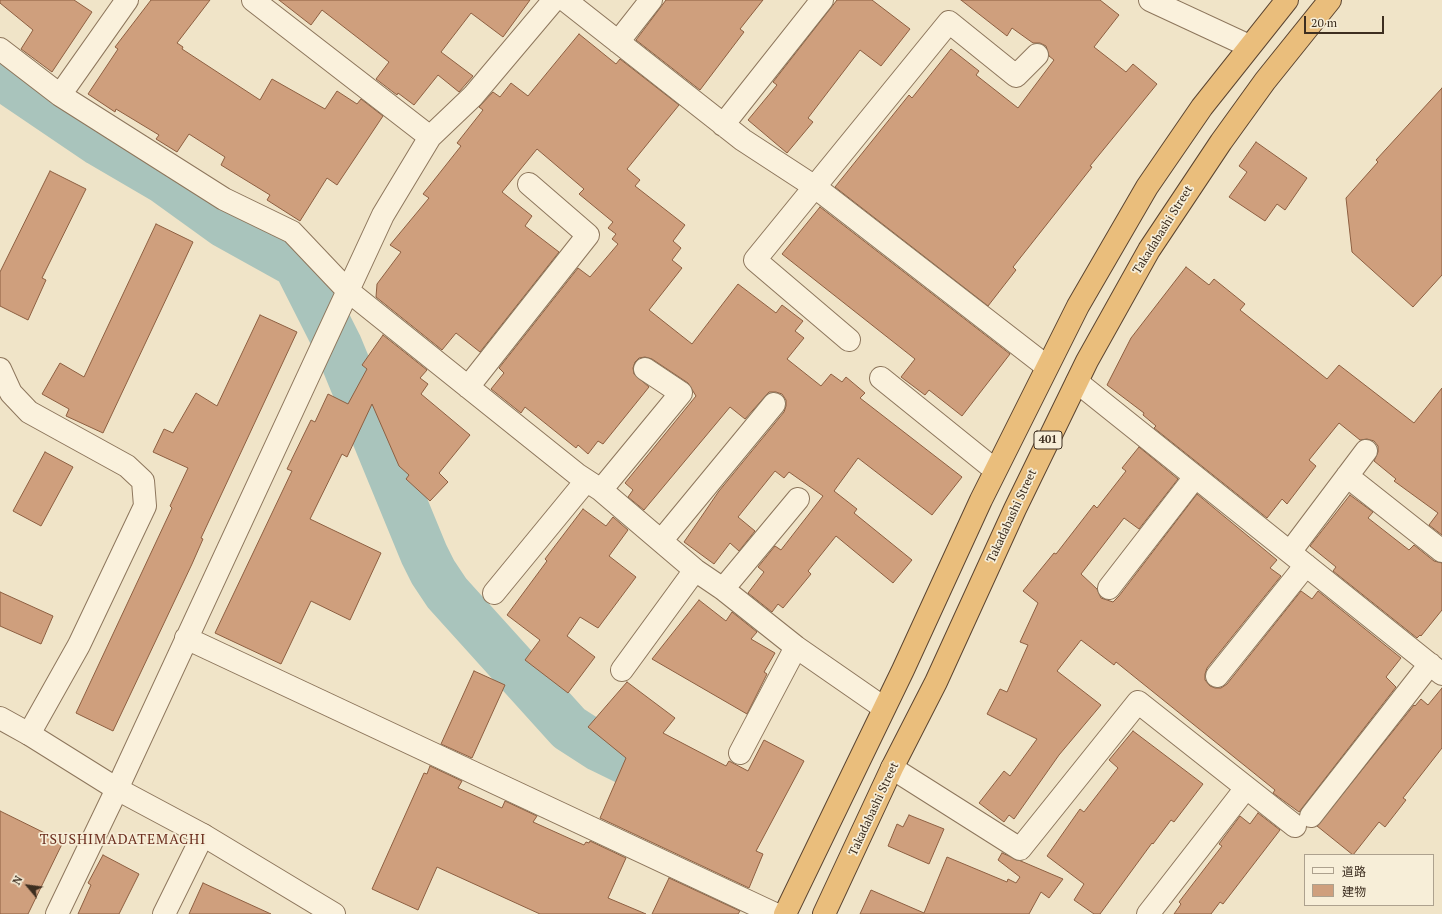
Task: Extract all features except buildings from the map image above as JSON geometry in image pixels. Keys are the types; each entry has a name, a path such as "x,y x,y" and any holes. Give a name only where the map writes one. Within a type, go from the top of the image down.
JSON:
{"highway":[{"name":"401","path":"785,914 884,708 995,470 1046,366 1078,306 1147,188 1202,107 1287,0"},
{"name":"Takadabashi Street","path":"824,914 892,768 936,682 1015,509 1077,382 1137,271 1161,231 1220,142 1265,81 1330,0"}],"street":[{"path":"60,95 127,0"},
{"path":"253,0 430,137"},
{"path":"57,914 117,789 382,215 430,137 473,96 554,0"},
{"path":"565,0 723,125 743,140 815,187 1046,366"},
{"path":"618,42 651,0"},
{"path":"723,125 822,0"},
{"path":"1150,0 1249,46"},
{"path":"849,340 755,260 949,22 1016,76 1038,55"},
{"path":"0,49 60,95 224,199 292,232 347,290 594,485 695,570 723,589 796,647 884,708"},
{"path":"468,387 588,235 529,184"},
{"path":"0,369 11,393 30,412 127,466 143,481 145,506 79,645 29,734"},
{"path":"494,593 681,393 645,369"},
{"path":"881,378 995,470"},
{"path":"892,768 1020,849 1138,702 1246,788 1303,821 1436,669 1077,382"},
{"path":"661,541 774,404"},
{"path":"1290,552 1366,451"},
{"path":"1347,476 1442,551"},
{"path":"1109,588 1195,477"},
{"path":"723,589 798,498"},
{"path":"1217,676 1306,565"},
{"path":"622,670 695,570"},
{"path":"186,638 775,914"},
{"path":"740,753 796,647"},
{"path":"0,718 29,734 117,789 203,835 334,914"},
{"path":"1148,914 1246,788"},
{"path":"164,914 203,835"}],"waterway":[{"path":"0,75 99,142 164,180 225,224 297,264 338,345 424,554 433,572 447,593 569,728 600,748 684,789"}],"district":[{"name":"TSUSHIMADATEMACHI","path":"123,840"}]}
